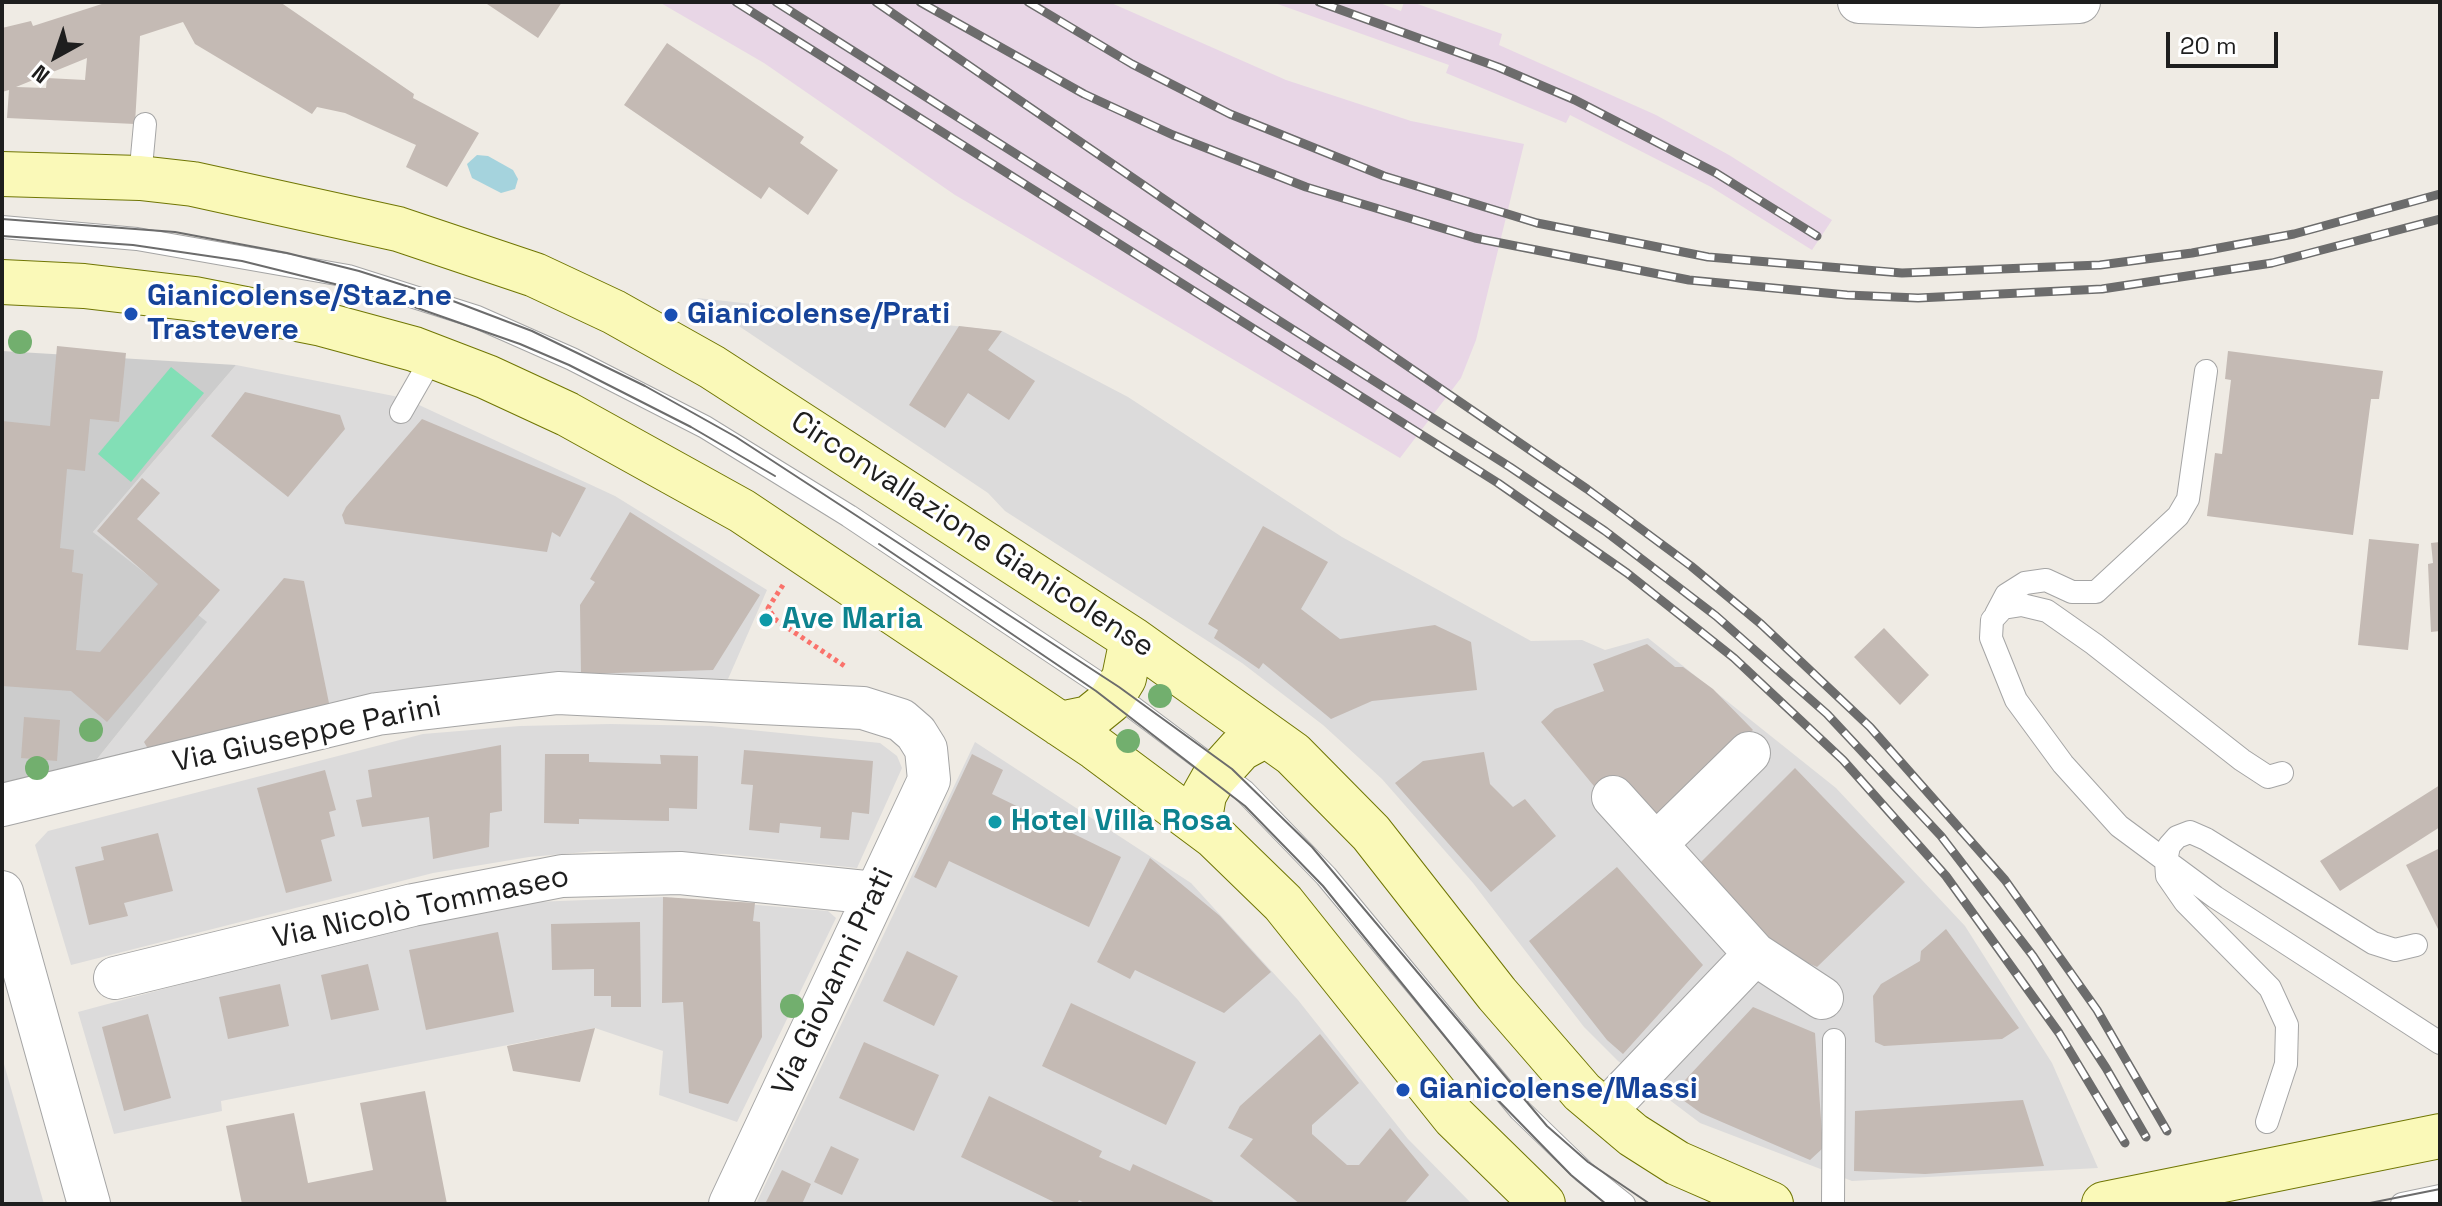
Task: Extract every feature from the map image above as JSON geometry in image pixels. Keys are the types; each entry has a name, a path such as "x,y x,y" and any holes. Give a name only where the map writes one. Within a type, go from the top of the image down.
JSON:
{"main road":[{"name":"Circonvallazione Gianicolense","path":"2,174 140,178 255,195 398,229 483,255 576,293 758,395 1132,639 1303,762 1350,809 1545,1052 1605,1111 1677,1163 1771,1204"},
{"path":"2,282 84,286 195,299 322,324 433,356 558,409 686,477 780,536 1060,724 1199,824 1283,903 1439,1099 1473,1137 1543,1204"},
{"path":"1060,724 1089,718 1115,694 1127,669 1132,639"},
{"path":"1199,824 1204,795 1219,771 1240,749 1266,735"},
{"path":"2104,1204 2440,1136"}],"street":[{"path":"1859,2 1978,6 2079,2"},
{"name":"Via Giuseppe Parini","path":"2,805 377,714 558,693 863,708 901,720 922,741 929,758"},
{"path":"1656,844 1749,753"},
{"name":"Via Giovanni Prati","path":"730,1204 926,788 929,758"},
{"path":"1613,797 1755,954 1822,998"},
{"name":"Via Nicolò Tommaseo","path":"115,978 352,919 562,876 680,873 875,893"},
{"path":"2,892 89,1204"},
{"path":"1605,1111 1755,954"}],"lane":[{"path":"140,178 145,124"},
{"name":"Circonvallazione Gianicolense","path":"2,227 137,239 348,276 477,317 572,359 705,427 849,516 1115,694 1219,771 1266,812 1317,866 1520,1110 1584,1172 1624,1204"},
{"path":"401,412 433,356"},
{"path":"2206,371 2188,499 2178,516 2096,592 2072,592 2046,580 2025,583 2006,595 1992,620 1991,638 2001,668 2038,733 2119,826 2215,897 2440,1043"},
{"path":"1992,620 2003,608 2022,605 2047,611 2242,760 2268,777 2282,773"},
{"path":"2267,1122 2287,1054 2287,1025 2280,1005 2252,968 2185,902 2167,876 2169,846 2177,837 2190,832 2373,943 2395,950 2416,945"},
{"path":"1833,1204 1834,1040"},
{"path":"2402,1204 2440,1196"}],"path":[{"path":"768,608 776,620 832,658"}],"shaded area":[{"path":"659,2 1109,2 1286,80 1411,121 1524,144 1476,340 1461,378 1400,458 955,195 764,63"},
{"path":"1272,2 1377,2 1401,11 1404,2 1412,2 1502,34 1499,45 1656,115 1729,155 1832,220 1812,250 1711,187 1570,115 1566,123 1446,73 1449,65"},
{"path":"697,298 1002,331 1128,397 1342,537 1531,641 1582,640 1605,650 1648,638 1836,788 1965,926 2052,1063 2098,1168 1852,1181 1700,1123 1618,1061 1584,1027 1473,883 1382,779 1323,725 1242,663 1005,511 988,493"},
{"path":"2,351 236,365 93,532 207,622 89,769 2,784"},
{"path":"236,365 404,398 615,496 767,590 728,679 535,677 89,769 206,623 93,532"},
{"path":"520,726 711,726 880,743 897,756 902,768 857,868 726,854 596,851 529,857 433,873 71,965 35,845 48,831 423,734"},
{"path":"975,742 1191,883 1298,1000 1408,1139 1472,1204 756,1204"},
{"path":"664,897 828,911 836,918 737,1122 659,1095 663,1051 595,1028 221,1101 222,1111 114,1134 78,1012 427,918 534,902"},
{"path":"2,1057 44,1204 2,1204"}],"green space":[{"path":"171,367 204,393 131,482 98,454"}],"water":[{"path":"477,155 488,156 513,170 518,179 515,189 501,193 472,178 467,164"}],"building":[{"path":"108,2 280,2 414,94 413,98 479,133 447,187 406,167 416,145 345,113 317,107 312,114 195,44 183,22 140,36 135,124 7,118 9,90 2,92 2,28 31,21 33,26","holes":["87,58 85,80 47,78 46,88 16,87"]},
{"path":"484,2 562,2 538,38"},
{"path":"667,43 804,137 800,143 838,170 808,215 769,187 761,199 624,105"},
{"path":"959,326 1002,331 988,350 1035,381 1009,420 968,393 945,428 909,405"},
{"path":"57,346 126,353 119,422 90,419 85,471 67,469 60,548 74,550 72,572 83,574 76,650 100,652 158,584 97,531 142,478 160,493 137,519 220,590 107,722 71,691 2,686 2,421 50,426"},
{"path":"2228,351 2383,371 2379,399 2371,399 2353,535 2207,516 2215,453 2222,454 2231,380 2225,379"},
{"path":"245,392 340,415 345,429 288,497 211,436"},
{"path":"422,419 586,488 560,537 552,532 547,552 345,524 342,515 346,507"},
{"path":"630,512 760,595 713,670 581,674 580,605 595,582 590,579"},
{"path":"1263,526 1328,562 1301,609 1340,639 1435,625 1471,642 1477,690 1372,701 1331,719 1263,663 1259,669 1214,638 1218,630 1208,624"},
{"path":"2369,539 2419,544 2408,650 2358,645"},
{"path":"2440,542 2440,631 2431,632 2428,564 2433,563 2431,543"},
{"path":"284,578 304,581 330,708 151,754 144,742"},
{"path":"1884,628 1929,675 1900,705 1854,657"},
{"path":"1647,644 1675,667 1683,667 1713,689 1753,730 1659,821 1603,797 1541,722 1555,709 1604,691 1593,664"},
{"path":"24,717 60,720 57,761 21,758"},
{"path":"501,745 502,811 490,813 489,847 433,859 429,817 362,827 356,800 372,797 368,770"},
{"path":"744,750 873,761 869,814 852,812 849,840 820,838 821,827 780,823 779,833 749,830 753,785 741,784"},
{"path":"1484,752 1490,784 1513,807 1525,799 1556,836 1491,892 1395,783 1423,761"},
{"path":"545,754 589,754 589,762 661,764 660,755 698,756 697,809 669,808 669,821 579,819 579,824 544,823"},
{"name":"Hotel Villa Rosa","path":"972,754 1003,770 992,794 1121,857 1089,927 949,861 936,888 914,877"},
{"path":"1795,768 1905,882 1817,967 1771,947 1695,868"},
{"path":"325,770 336,810 329,812 335,836 321,840 332,881 286,893 257,788"},
{"path":"2440,785 2440,827 2340,891 2320,861"},
{"path":"158,833 173,891 124,903 128,916 89,925 75,867 104,860 101,847"},
{"path":"2440,848 2440,933 2406,865"},
{"path":"1150,858 1220,916 1271,972 1224,1013 1135,970 1130,979 1097,962"},
{"path":"1617,867 1703,965 1623,1054 1607,1040 1529,941"},
{"path":"663,897 755,903 753,921 760,922 762,1037 728,1104 689,1093 683,1002 662,1003"},
{"path":"640,922 641,1007 611,1007 611,996 594,996 594,969 552,970 551,924"},
{"path":"1946,929 2019,1028 2002,1039 1884,1046 1875,1042 1873,996 1881,984 1920,961 1921,951"},
{"path":"498,932 514,1012 426,1030 409,950"},
{"path":"907,951 958,976 934,1026 883,1001"},
{"path":"368,964 379,1010 331,1020 321,975"},
{"path":"280,984 289,1026 228,1039 219,997"},
{"path":"1071,1003 1196,1062 1166,1125 1042,1066"},
{"path":"1753,1007 1815,1033 1823,1148 1810,1160 1701,1113 1673,1093"},
{"path":"148,1014 171,1098 124,1111 102,1027"},
{"path":"595,1028 580,1082 513,1071 507,1046"},
{"path":"1320,1034 1359,1083 1312,1125 1312,1134 1347,1165 1359,1165 1390,1128 1429,1175 1404,1204 1300,1204 1240,1156 1253,1139 1228,1128 1240,1106"},
{"path":"864,1042 939,1075 914,1131 839,1098"},
{"path":"425,1091 447,1204 242,1204 226,1126 294,1113 308,1183 373,1170 360,1103"},
{"path":"989,1096 1102,1151 1099,1157 1130,1171 1133,1164 1213,1201 1211,1204 1086,1204 1079,1200 1077,1204 1058,1204 961,1157"},
{"path":"2023,1100 2044,1166 1925,1174 1854,1171 1855,1111"},
{"path":"831,1146 859,1159 842,1195 814,1182"},
{"path":"782,1170 811,1184 802,1204 765,1204"}],"tram line":[{"path":"2,219 175,232 287,253 359,271 453,301 532,331 645,386 736,437 1119,687 1232,769 1312,847 1547,1126 1588,1162 1650,1204"},
{"path":"2,236 133,245 242,261 383,296 520,344 569,365 691,427 775,476"},
{"path":"879,544 1096,691 1245,806 1323,886 1489,1091 1571,1175 1606,1204"},
{"path":"2365,1204 2440,1189"}],"railway":[{"path":"736,2 1498,483 1627,573 1734,658 1843,760 1946,876 2059,1033 2125,1143"},
{"path":"776,2 1510,467 1605,531 1716,616 1827,714 1941,836 2033,956 2106,1068 2146,1137"},
{"path":"876,2 1587,489 1691,566 1761,624 1870,727 2005,880 2097,1010 2167,1131"},
{"path":"920,2 1084,94 1173,135 1306,187 1475,238 1689,280 1847,295 1918,298 2102,289 2272,263 2440,219"},
{"path":"1028,2 1132,64 1230,114 1384,176 1537,223 1708,257 1902,273 2100,265 2192,253 2294,234 2440,194"},
{"path":"1319,2 1498,67 1575,100 1716,173 1817,236"}],"place":[{"name":"Gianicolense/Staz.ne Trastevere","path":"131,314"},
{"name":"Gianicolense/Prati","path":"671,315"},
{"name":"Ave Maria","path":"766,620"},
{"name":"Hotel Villa Rosa","path":"995,822"},
{"name":"Gianicolense/Massi","path":"1403,1090"}]}
